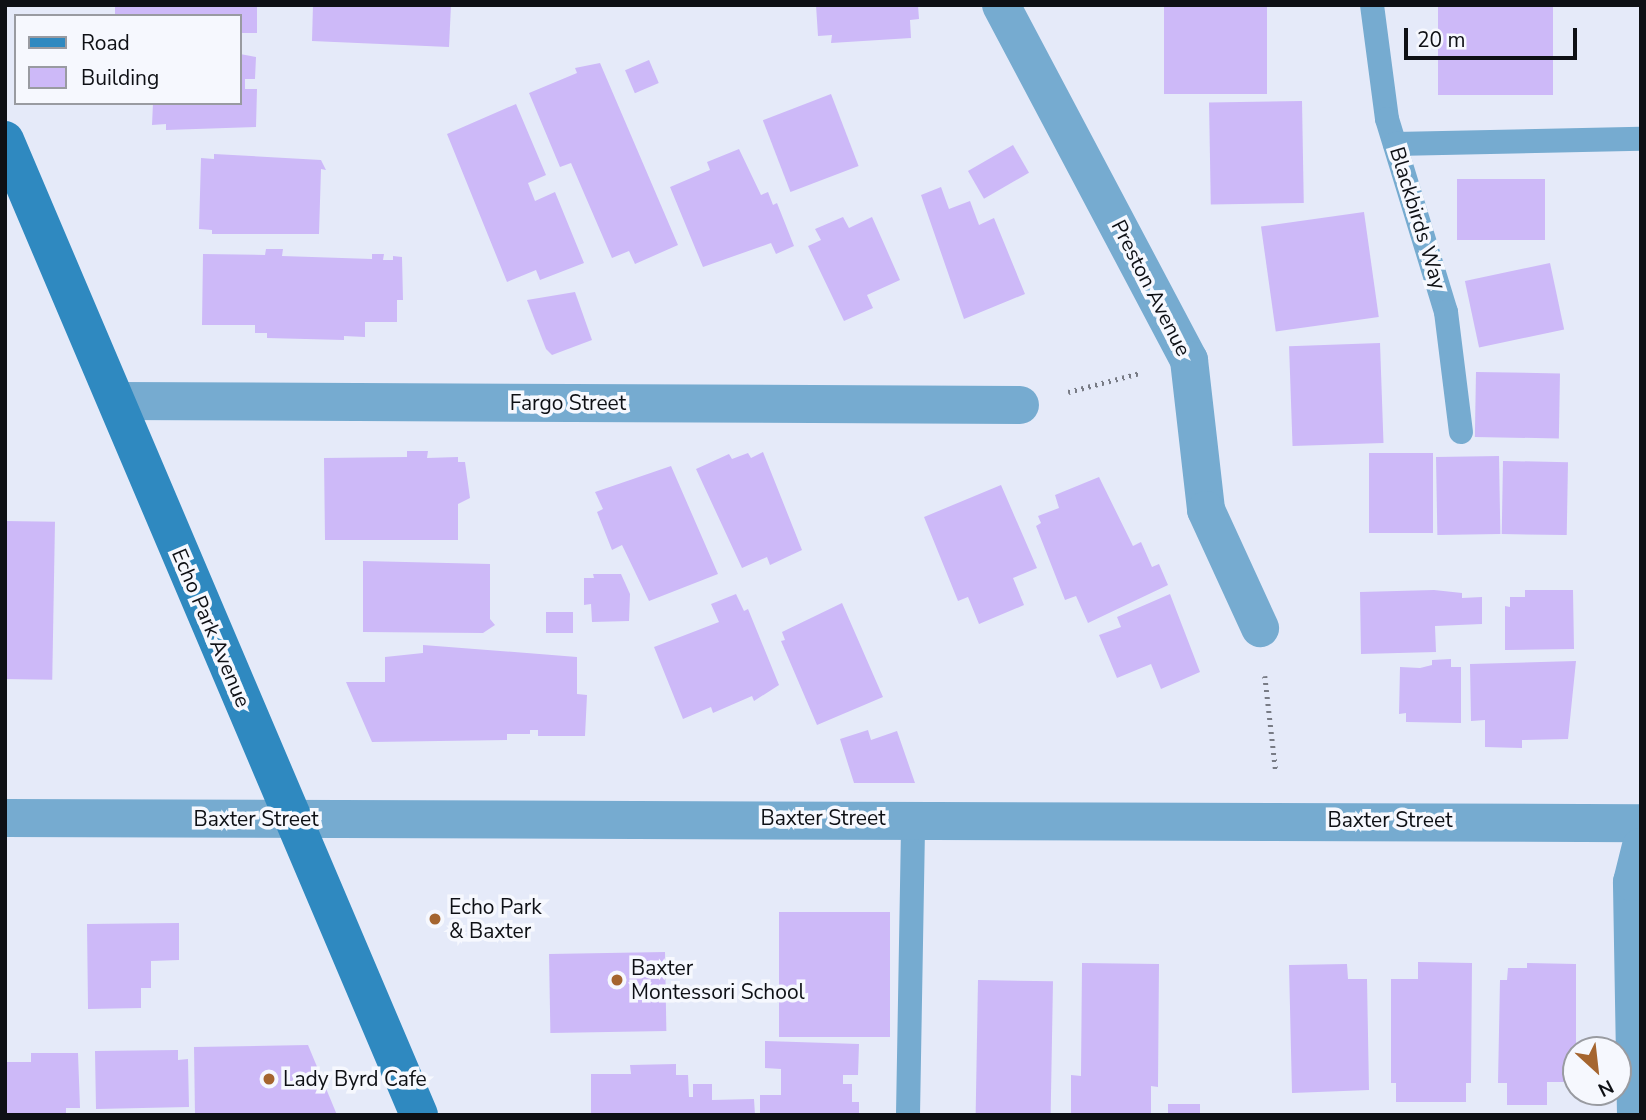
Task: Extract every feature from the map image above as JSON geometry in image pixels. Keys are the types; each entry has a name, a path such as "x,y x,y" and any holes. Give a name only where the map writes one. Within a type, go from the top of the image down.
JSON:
{"street":[{"name":"Preston Avenue","path":"1001,5 1189,360 1206,510 1260,628"},
{"name":"Echo Park Avenue","path":"5,140 419,1115"},
{"name":"Fargo Street","path":"117,401 1020,405"},
{"name":"Baxter Street","path":"5,818 914,818 1641,822"},
{"path":"1636,1115 1632,882 1641,847"}],"lane":[{"name":"Blackbirds Way","path":"1372,5 1387,119 1446,312 1461,432"},
{"path":"1395,144 1641,139"},
{"path":"908,1115 914,818"}],"path":[{"path":"1020,405 1189,360"},
{"path":"1264,672 1278,785"}],"building":[{"path":"115,5 257,5 257,33 242,33 242,14 115,14"},
{"path":"313,5 451,5 449,47 312,41"},
{"path":"816,5 918,5 919,19 910,20 911,38 831,43 832,35 818,36"},
{"path":"1164,5 1267,5 1267,94 1164,94"},
{"path":"1438,5 1553,5 1553,95 1438,95"},
{"path":"242,54 256,57 255,79 245,79 245,89 257,89 256,127 166,130 166,124 152,125 153,105 242,105"},
{"path":"649,60 659,83 635,93 625,70"},
{"path":"600,63 678,245 635,264 629,251 612,258 571,163 560,167 529,93 577,73 575,68"},
{"path":"831,94 859,166 790,192 763,120"},
{"path":"1302,101 1304,203 1211,205 1209,103"},
{"path":"516,104 546,175 528,183 535,201 555,192 584,263 540,280 536,270 507,282 447,134"},
{"path":"1013,145 1029,173 984,199 968,171"},
{"path":"739,149 761,195 768,192 773,205 777,203 794,246 776,254 771,243 703,267 670,187 710,170 707,162"},
{"path":"214,154 321,160 326,170 321,169 319,234 212,234 212,230 199,229 201,158 214,159"},
{"path":"1457,179 1545,179 1545,240 1457,240"},
{"path":"941,187 949,209 970,201 979,225 994,218 1025,294 964,319 921,195"},
{"path":"1364,212 1379,317 1276,331 1261,226"},
{"path":"843,217 849,228 872,217 900,280 867,295 873,308 844,321 808,246 821,240 815,229"},
{"path":"266,249 283,249 282,256 372,259 372,254 384,254 383,260 393,260 393,256 402,257 403,300 397,300 397,322 365,322 365,337 344,336 344,340 267,338 267,333 255,333 255,325 202,325 203,254 265,255"},
{"path":"1550,263 1564,330 1479,348 1465,281"},
{"path":"575,292 592,340 552,355 546,349 527,300"},
{"path":"1380,343 1383,443 1293,446 1289,346"},
{"path":"1476,372 1560,373 1559,438 1475,437"},
{"path":"407,451 428,451 427,458 458,457 458,462 465,462 470,498 458,504 458,540 325,540 324,458 407,457"},
{"path":"763,452 802,550 770,565 767,557 742,568 696,469 729,454 732,459 748,453 751,458"},
{"path":"1369,453 1433,453 1433,533 1369,533"},
{"path":"1499,456 1500,534 1437,535 1436,457"},
{"path":"1503,461 1568,462 1567,535 1502,534"},
{"path":"671,466 718,574 649,601 622,545 612,550 597,512 603,509 595,492"},
{"path":"1099,477 1133,546 1141,542 1152,567 1159,564 1168,585 1088,623 1076,596 1065,600 1036,526 1041,523 1038,516 1059,508 1055,495"},
{"path":"1001,485 1037,568 1013,578 1024,605 979,624 968,597 958,601 924,517"},
{"path":"5,521 55,522 52,680 5,679"},
{"path":"363,561 490,564 490,619 495,625 483,633 363,632"},
{"path":"593,574 621,574 630,594 629,621 592,622 591,604 584,605 584,578 594,578"},
{"path":"1434,590 1462,593 1462,598 1482,597 1482,624 1435,626 1436,652 1361,654 1360,592"},
{"path":"1525,590 1573,590 1574,649 1505,650 1505,606 1510,607 1510,597 1525,597"},
{"path":"736,594 744,611 748,609 779,685 754,701 752,696 713,713 711,707 683,719 654,647 719,622 711,604"},
{"path":"1170,594 1200,672 1161,689 1151,664 1117,678 1099,635 1121,627 1117,617"},
{"path":"842,603 883,697 817,725 781,641 785,640 782,632"},
{"path":"546,612 573,612 573,633 546,633"},
{"path":"423,645 577,657 577,694 587,695 585,736 538,736 538,730 530,730 530,734 507,734 507,740 372,742 346,682 385,682 385,657 423,653"},
{"path":"1451,659 1451,667 1461,667 1461,723 1406,722 1406,713 1399,714 1400,667 1420,668 1432,665 1432,660"},
{"path":"1576,661 1568,739 1522,740 1522,748 1485,747 1485,720 1471,721 1470,664"},
{"path":"868,730 871,740 897,731 915,783 854,783 840,739"},
{"path":"779,912 890,912 890,1037 779,1037"},
{"path":"179,923 179,960 151,961 151,988 141,988 141,1008 88,1009 87,924"},
{"path":"665,952 666,1031 550,1033 549,954"},
{"path":"1418,962 1472,963 1471,1083 1466,1083 1466,1102 1396,1102 1396,1083 1391,1083 1391,979 1418,979"},
{"path":"1082,963 1159,964 1158,1087 1151,1086 1151,1115 1071,1115 1071,1075 1081,1076"},
{"path":"1527,963 1576,964 1576,1036 1562,1036 1562,1082 1547,1082 1547,1105 1507,1105 1507,1083 1498,1083 1500,980 1507,980 1508,968 1527,968"},
{"path":"1347,964 1348,979 1367,979 1369,1090 1292,1093 1289,965"},
{"path":"978,980 1053,981 1051,1115 976,1115"},
{"path":"765,1041 859,1044 858,1075 843,1075 843,1084 852,1084 852,1102 859,1102 859,1115 760,1115 760,1095 781,1095 781,1069 765,1068"},
{"path":"308,1045 337,1115 195,1115 194,1047"},
{"path":"178,1050 178,1060 188,1059 189,1107 96,1109 95,1051"},
{"path":"31,1053 78,1053 80,1108 66,1108 66,1115 5,1115 5,1062 31,1062"},
{"path":"676,1064 676,1075 688,1075 689,1097 693,1097 693,1084 712,1084 712,1100 754,1099 755,1115 591,1115 591,1074 631,1074 630,1065"},
{"path":"1168,1104 1200,1104 1200,1115 1168,1115"}],"place":[{"name":"Echo Park & Baxter","path":"435,919"},
{"name":"Baxter Montessori School","path":"617,980"},
{"name":"Lady Byrd Cafe","path":"269,1079"}]}
